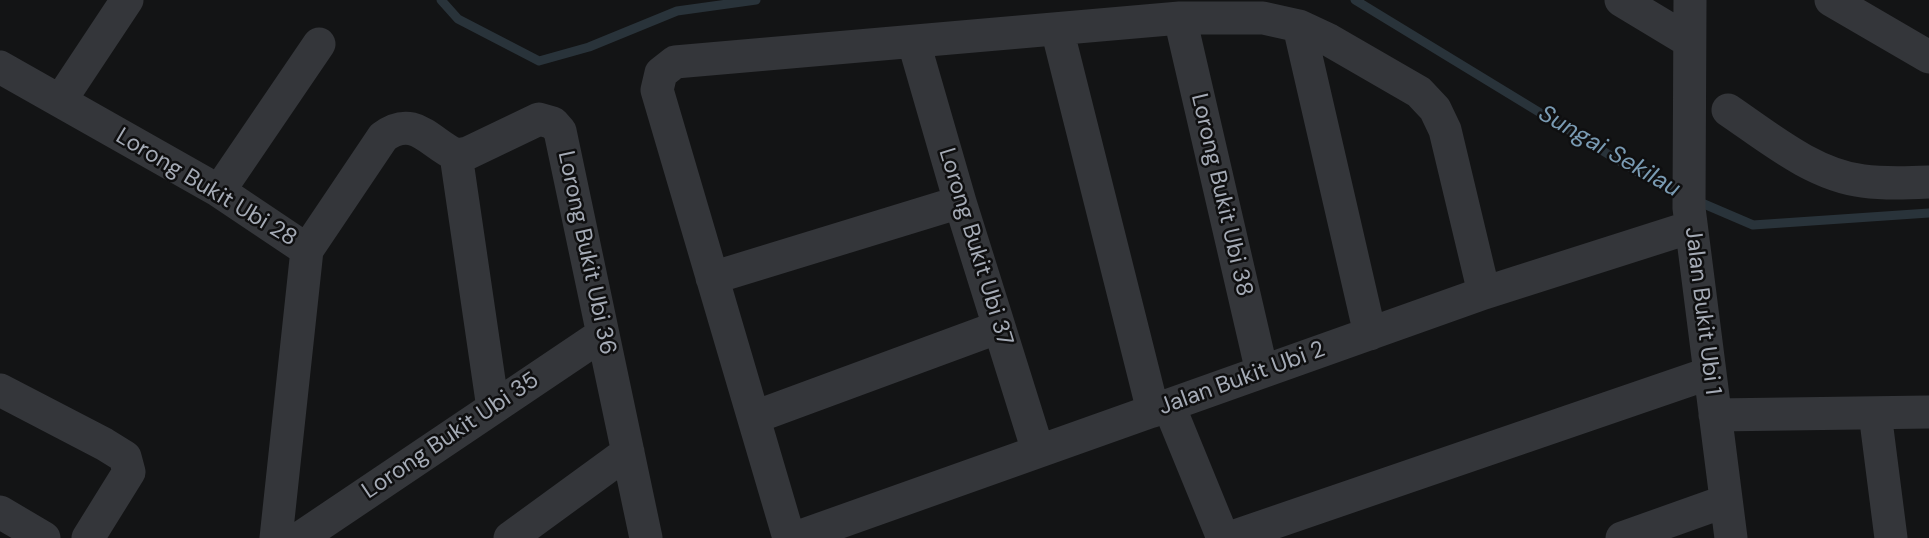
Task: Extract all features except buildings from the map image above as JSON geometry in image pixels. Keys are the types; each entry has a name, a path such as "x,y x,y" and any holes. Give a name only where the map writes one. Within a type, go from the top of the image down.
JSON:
{"street":[{"path":"60,101 127,0"},
{"path":"1621,0 1689,41"},
{"name":"Jalan Bukit Ubi 1","path":"1690,0 1687,161 1690,217 1731,538"},
{"path":"1831,0 1929,57"},
{"path":"789,538 657,90 661,73 675,62 1180,18 1263,18 1299,26 1329,40 1419,92 1435,109 1445,130 1484,293"},
{"name":"Lorong Bukit Ubi 38","path":"1180,18 1262,372"},
{"path":"1299,26 1370,334"},
{"path":"1057,30 1161,409 1223,538"},
{"name":"Lorong Bukit Ubi 37","path":"914,43 960,202 1038,451"},
{"path":"219,191 319,44"},
{"name":"Lorong Bukit Ubi 28","path":"0,67 219,191 307,250 276,538"},
{"path":"1728,110 1784,149 1826,170 1861,181 1929,182"},
{"name":"Lorong Bukit Ubi 36","path":"456,155 468,153 539,119 553,122 560,131 646,538"},
{"path":"307,250 383,137 393,130 406,127 419,131 456,155 493,408"},
{"path":"712,278 960,202"},
{"name":"Jalan Bukit Ubi 2","path":"795,538 1161,409 1690,217"},
{"path":"755,417 999,327"},
{"name":"Lorong Bukit Ubi 35","path":"300,538 603,334"},
{"path":"1229,538 1710,373"},
{"path":"0,390 125,457 129,472 88,538"},
{"path":"1715,415 1929,412"},
{"path":"1875,413 1891,538"},
{"path":"510,538 628,452"},
{"path":"1622,538 1726,501"},
{"path":"0,512 44,538"}],"waterway":[{"name":"Sungai Sekilau","path":"441,0 458,19 539,61 589,47 677,11 756,0"},
{"name":"Sungai Sekilau","path":"1355,0 1657,184 1681,194"},
{"name":"Sungai Sekilau","path":"1697,201 1753,225 1929,213"}]}
